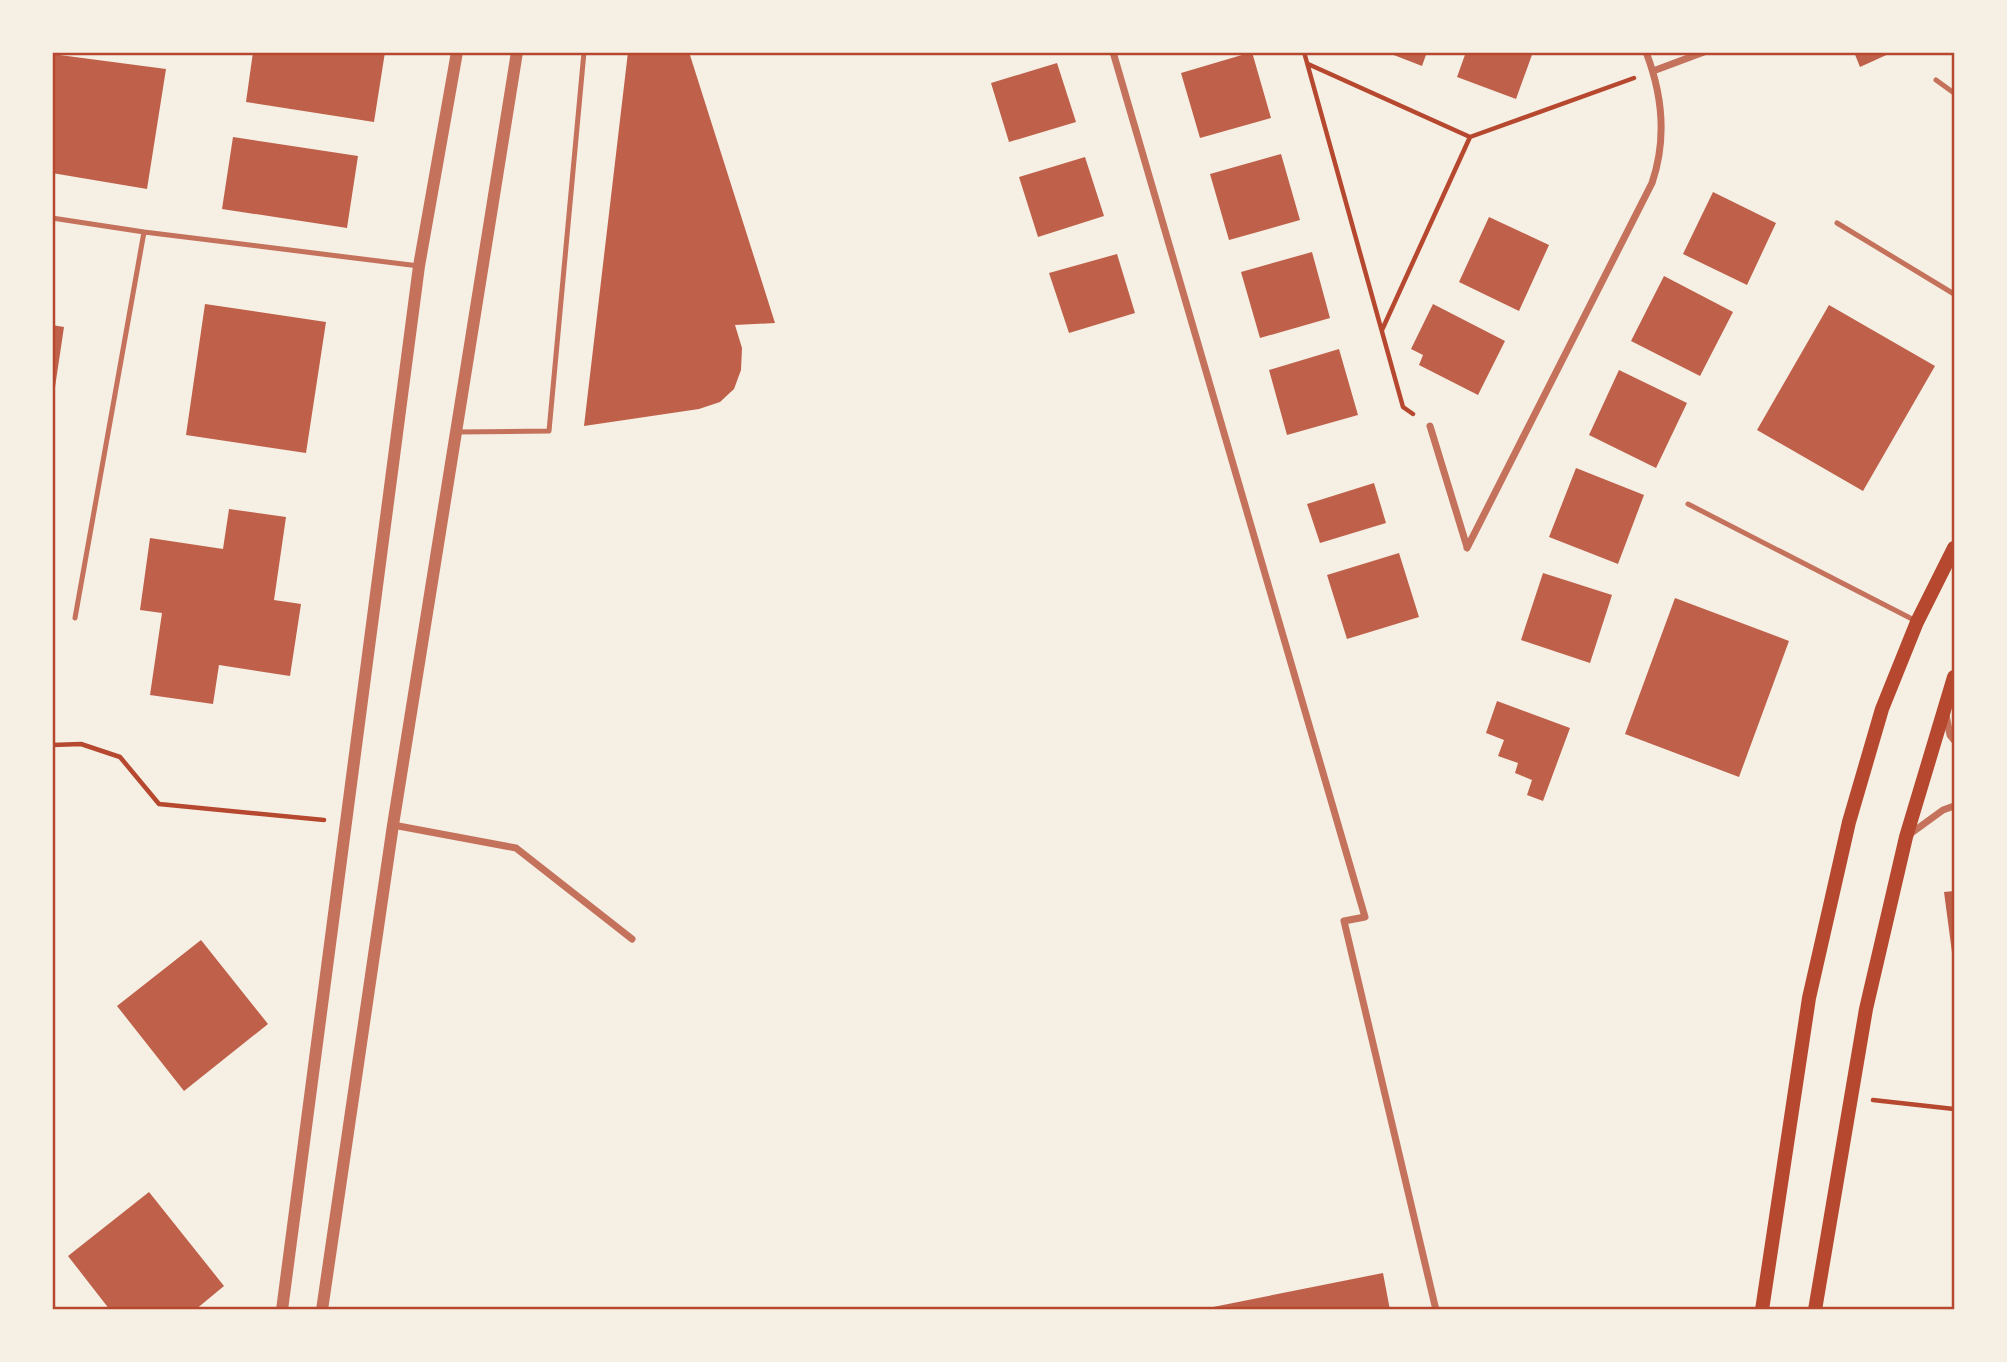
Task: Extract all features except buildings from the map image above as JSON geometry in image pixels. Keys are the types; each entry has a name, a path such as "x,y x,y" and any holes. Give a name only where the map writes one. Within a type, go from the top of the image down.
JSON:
{"main road":[{"path":"1762,1310 1809,998 1849,822 1882,709 1917,622 1955,548"},
{"path":"1815,1310 1866,1009 1906,837 1955,677"}],"street":[{"path":"282,1310 419,266 457,52"},
{"path":"322,1310 393,825 517,52"},
{"path":"1114,52 1365,917 1344,922 1436,1310"},
{"path":"1430,426 1467,548 1652,183 1662,143 1660,96 1646,52"},
{"path":"1653,71 1704,52"},
{"path":"1945,706 1950,734 1955,740"},
{"path":"1906,837 1943,810 1955,806"},
{"path":"393,825 516,848 632,939"}],"lane":[{"path":"456,432 549,431 584,52"},
{"path":"1936,79 1955,93"},
{"path":"52,218 419,266"},
{"path":"1837,223 1955,295"},
{"path":"75,618 144,232"},
{"path":"1688,504 1917,622"}],"path":[{"path":"1304,52 1403,407 1430,426"},
{"path":"1307,64 1470,137 1653,71"},
{"path":"1382,331 1470,137"},
{"path":"52,745 81,744 120,757 159,804 346,822"},
{"path":"1852,1097 1955,1109"}]}
